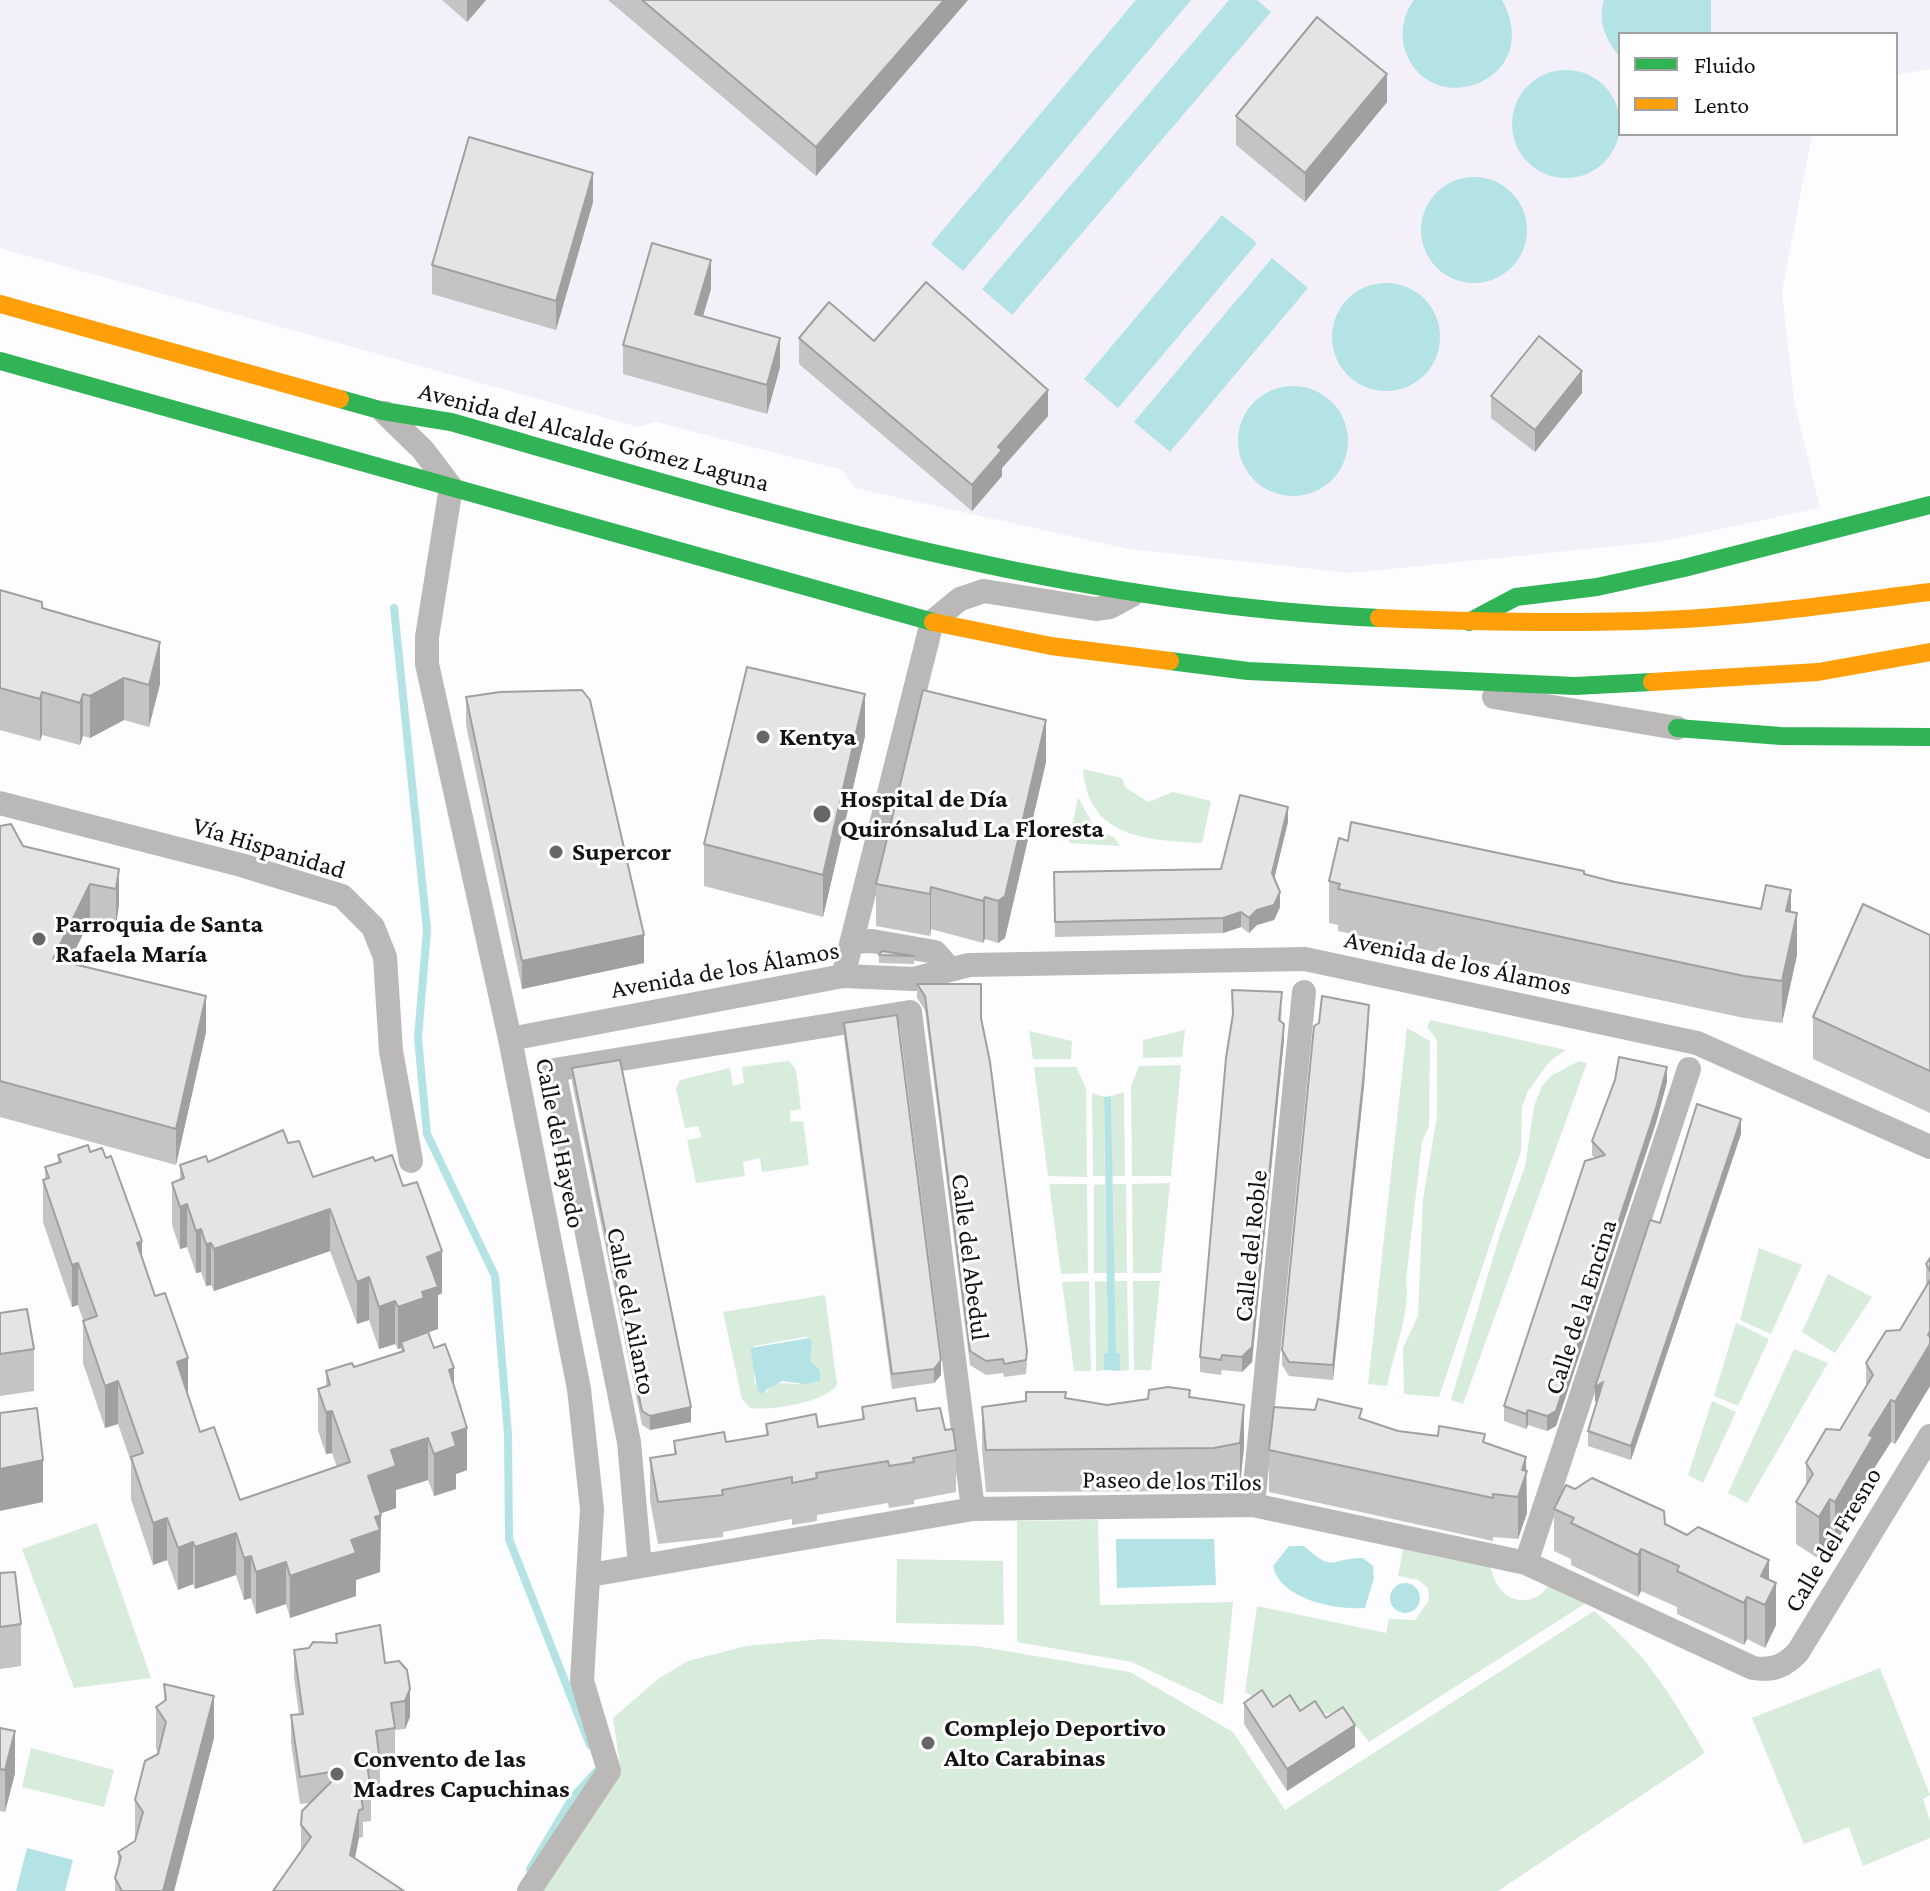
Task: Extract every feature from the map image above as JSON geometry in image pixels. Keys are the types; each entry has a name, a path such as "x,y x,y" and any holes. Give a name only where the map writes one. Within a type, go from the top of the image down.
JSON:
{"main road":[{"name":"Avenida del Alcalde Gómez Laguna","path":"0,304 383,411 451,422 933,556 1132,595 1307,615 1469,622 1664,620 1771,612 1930,592"},
{"path":"0,361 932,622 1051,646 1248,671 1575,686 1818,672 1930,652"},
{"path":"1469,622 1516,597 1597,587 1670,571 1930,505"},
{"path":"1677,728 1781,736 1896,740 1930,737"}],"street":[{"path":"383,411 423,450 451,487"},
{"name":"Calle del Hayedo","path":"451,487 427,637 427,664 510,1039 579,1389 592,1509 582,1681 609,1771 529,1891"},
{"name":"Avenida del Alcalde Gómez Laguna","path":"932,622 960,599 984,591 1096,609 1110,607 1132,595"},
{"path":"843,976 932,622"},
{"path":"1389,679 1677,728"},
{"name":"Vía Hispanidad","path":"0,803 325,888 355,907 380,937 385,957 391,1051 411,1161"},
{"name":"Avenida de los Álamos","path":"852,942 872,941 935,952 950,969"},
{"name":"Avenida de los Álamos","path":"510,1039 843,976 914,979 969,965 1305,959 1697,1043 1930,1147"},
{"name":"Calle del Roble","path":"1253,1505 1304,992"},
{"name":"Calle del Abedul","path":"554,1070 910,1012 973,1509"},
{"name":"Calle de la Encina","path":"1526,1563 1689,1069"},
{"name":"Calle del Ailanto","path":"554,1070 629,1442 640,1566"},
{"name":"Calle del Fresno","path":"1778,1668 1798,1652 1930,1436"},
{"name":"Paseo de los Tilos","path":"590,1575 973,1509 1253,1505 1526,1563 1753,1668 1778,1668"}],"shaded area":[{"path":"0,0 1930,0 1930,69 1898,75 1898,32 1618,32 1618,136 1812,136 1782,292 1794,401 1820,508 1658,542 1350,573 1129,549 855,488 842,470 656,422 638,427 0,247"}],"green space":[{"path":"1083,769 1122,778 1125,787 1148,802 1173,792 1211,801 1202,843 1141,836 1123,831 1108,822 1087,792"},
{"path":"1078,797 1095,828 1115,838 1120,846 1069,843"},
{"path":"1430,1020 1566,1050 1550,1061 1528,1091 1522,1107 1521,1151 1439,1397 1404,1394 1403,1348 1418,1316 1423,1199 1437,1116 1437,1040 1427,1027"},
{"path":"1407,1028 1430,1041 1429,1126 1422,1142 1406,1280 1406,1305 1387,1386 1368,1384"},
{"path":"1185,1030 1182,1057 1143,1058 1143,1040"},
{"path":"1029,1031 1072,1041 1071,1059 1033,1059"},
{"path":"789,1061 796,1070 801,1109 790,1111 791,1122 803,1121 809,1165 762,1172 760,1158 743,1162 745,1176 696,1183 687,1140 702,1137 698,1126 685,1128 676,1089 680,1080 730,1068 733,1086 744,1083 742,1067"},
{"path":"1579,1061 1587,1063 1463,1404 1451,1400 1501,1231 1525,1167 1534,1106 1542,1086 1551,1076"},
{"path":"1181,1065 1171,1176 1132,1176 1131,1087 1139,1066"},
{"path":"1034,1067 1076,1067 1086,1088 1087,1177 1048,1176"},
{"path":"1124,1092 1125,1176 1112,1176 1111,1096"},
{"path":"1092,1093 1104,1097 1105,1176 1093,1176"},
{"path":"1170,1183 1161,1273 1133,1273 1132,1184"},
{"path":"1049,1184 1087,1184 1088,1273 1061,1274"},
{"path":"1105,1184 1107,1273 1094,1273 1094,1185"},
{"path":"1113,1184 1126,1184 1127,1273 1114,1273"},
{"path":"1759,1248 1802,1265 1771,1334 1740,1320"},
{"path":"1828,1274 1872,1297 1835,1353 1802,1332"},
{"path":"1089,1281 1091,1371 1074,1371 1062,1282"},
{"path":"1095,1281 1107,1282 1108,1353 1104,1354 1104,1370 1096,1371"},
{"path":"1114,1281 1127,1281 1129,1370 1120,1371 1120,1353 1116,1353"},
{"path":"1133,1281 1160,1281 1151,1370 1134,1370"},
{"path":"825,1295 837,1384 823,1396 811,1400 770,1408 750,1408 742,1399 723,1312","holes":["809,1338 810,1361 816,1369 799,1384 775,1383 767,1392 754,1383 754,1346"]},
{"path":"1736,1323 1769,1339 1738,1406 1714,1396"},
{"path":"1794,1349 1828,1363 1747,1503 1728,1493"},
{"path":"1712,1401 1736,1412 1703,1483 1688,1475"},
{"path":"1098,1520 1100,1605 1233,1602 1223,1705 1132,1662 1017,1642 1017,1521"},
{"path":"97,1523 151,1678 74,1688 22,1549"},
{"path":"1403,1549 1490,1567 1498,1586 1510,1597 1531,1599 1549,1585 1586,1603 1369,1742 1349,1717 1264,1703 1245,1692 1257,1606 1386,1633 1389,1619 1415,1620 1429,1600 1428,1588 1418,1580 1398,1576"},
{"path":"897,1559 1003,1561 1004,1625 896,1623"},
{"name":"Complejo Deportivo Alto Carabinas","path":"1594,1611 1644,1660 1705,1753 1498,1891 538,1891 621,1773 613,1718 658,1679 688,1661 746,1646 823,1639 976,1646 1130,1672 1233,1732 1285,1810"},
{"path":"1880,1668 1930,1795 1923,1799 1930,1821 1930,1838 1863,1866 1849,1827 1804,1844 1752,1718"},
{"path":"31,1748 114,1770 104,1807 22,1787"}],"water":[{"path":"1136,0 1191,0 963,271 931,244"},
{"path":"1229,0 1257,0 1271,12 1012,315 982,289"},
{"path":"1414,0 1502,0 1512,28 1509,52 1497,71 1478,83 1457,88 1435,84 1417,71 1404,47 1402,35 1405,16"},
{"path":"1604,0 1711,0 1711,32 1618,32 1618,54 1604,30"},
{"path":"1566,70 1587,74 1604,86 1616,103 1619,136 1616,145 1604,162 1587,174 1566,178 1545,174 1528,162 1516,145 1512,124 1516,103 1528,86 1545,74"},
{"path":"1474,177 1494,181 1512,192 1523,210 1527,230 1523,250 1512,268 1494,279 1474,283 1454,279 1436,268 1425,250 1421,230 1425,210 1436,192 1454,181"},
{"path":"1222,215 1257,243 1118,408 1084,379"},
{"path":"1272,258 1308,288 1170,452 1134,422"},
{"path":"1386,283 1407,287 1424,299 1436,316 1440,337 1436,358 1424,375 1407,387 1386,391 1365,387 1348,375 1336,358 1332,337 1336,316 1348,299 1365,287"},
{"path":"1293,386 1314,390 1332,402 1344,420 1348,441 1344,462 1332,480 1314,492 1293,496 1272,492 1254,480 1242,462 1238,441 1242,420 1254,402 1272,390"},
{"path":"1111,1096 1116,1353 1120,1353 1120,1371 1104,1370 1104,1353 1108,1353 1104,1097"},
{"path":"809,1338 812,1341 810,1360 820,1371 820,1381 805,1384 782,1381 760,1394 751,1348"},
{"path":"1116,1539 1214,1539 1216,1585 1117,1588"},
{"path":"1289,1546 1304,1546 1328,1562 1363,1558 1373,1566 1374,1578 1365,1608 1324,1604 1286,1587 1273,1566"},
{"path":"1405,1583 1411,1584 1419,1592 1419,1604 1411,1612 1405,1613 1399,1612 1391,1604 1390,1598 1391,1592 1399,1584"},
{"path":"27,1848 73,1860 65,1891 16,1891"}],"building":[{"path":"642,0 944,0 816,147"},
{"path":"1317,17 1387,74 1305,173 1236,116"},
{"path":"469,137 593,173 556,301 432,265"},
{"path":"652,243 711,260 695,314 780,338 767,385 623,345"},
{"path":"926,282 1048,390 998,447 1002,450 972,485 799,338 829,302 874,341"},
{"path":"1539,336 1582,371 1535,430 1491,396"},
{"path":"0,590 42,602 42,608 160,642 149,685 124,678 90,696 83,694 80,703 42,692 40,699 0,688"},
{"name":"Hospital de Día Quirónsalud La Floresta","path":"747,667 865,694 823,875 704,844"},
{"name":"Supercor","path":"582,690 590,700 644,935 522,961 466,697 500,692"},
{"path":"923,690 1046,720 1005,896 998,901 985,897 983,901 931,887 930,894 876,884"},
{"path":"1240,795 1288,807 1272,873 1280,892 1274,905 1257,910 1249,918 1241,912 1223,918 1055,922 1054,872 1221,869"},
{"path":"1351,822 1584,871 1584,874 1615,882 1761,909 1766,885 1791,890 1786,911 1797,913 1782,981 1744,976 1338,889 1340,884 1329,881 1339,838 1348,841"},
{"path":"11,824 23,846 119,869 116,889 90,884 53,959 206,996 176,1129 0,1081 0,826"},
{"path":"1863,904 1930,935 1930,1071 1813,1017"},
{"path":"882,951 914,956 879,955"},
{"path":"917,984 981,984 981,1018 990,1062 1026,1360 1004,1364 1003,1359 986,1361 970,1351 925,996"},
{"path":"1232,990 1282,992 1279,1020 1284,1024 1252,1347 1242,1357 1222,1355 1221,1360 1200,1357 1226,1058 1233,1014"},
{"path":"1322,996 1369,1005 1333,1365 1289,1362 1282,1350 1314,1026 1319,1023"},
{"path":"897,1015 941,1360 934,1369 892,1374 844,1023"},
{"path":"1619,1057 1667,1067 1556,1411 1547,1416 1528,1410 1526,1414 1504,1406 1585,1161 1605,1155 1592,1141 1615,1080"},
{"path":"620,1060 691,1407 650,1416 642,1411 572,1068"},
{"path":"1697,1104 1741,1119 1631,1446 1588,1431 1603,1382 1595,1387 1650,1220 1660,1223"},
{"path":"283,1130 288,1143 299,1141 313,1177 373,1157 375,1161 392,1155 403,1186 417,1182 442,1251 427,1257 438,1287 422,1292 424,1298 398,1307 395,1301 379,1307 369,1277 357,1282 330,1209 214,1249 211,1243 206,1244 201,1229 196,1231 187,1204 180,1207 172,1183 184,1178 180,1165 206,1156 208,1162"},
{"path":"88,1145 90,1152 102,1148 106,1158 111,1156 142,1241 137,1243 155,1296 165,1293 188,1358 177,1362 200,1432 214,1427 240,1500 350,1462 332,1411 326,1412 318,1389 330,1385 326,1371 352,1363 354,1367 404,1351 401,1342 428,1332 434,1348 445,1344 454,1368 449,1370 467,1428 452,1433 456,1446 434,1454 428,1438 391,1450 396,1466 368,1476 381,1515 375,1517 380,1530 351,1540 356,1553 290,1576 286,1562 256,1572 251,1556 244,1558 236,1533 195,1547 193,1542 178,1548 167,1518 153,1523 131,1457 143,1453 118,1381 105,1386 83,1321 97,1316 78,1263 72,1265 43,1180 49,1178 45,1167 61,1162 58,1155"},
{"path":"1930,1280 1930,1344 1895,1402 1891,1400 1869,1435 1873,1437 1835,1502 1830,1499 1819,1517 1796,1502 1813,1474 1806,1463 1826,1429 1840,1430 1873,1375 1866,1363 1886,1331 1900,1330"},
{"path":"27,1309 34,1349 0,1354 0,1313"},
{"path":"1168,1387 1190,1390 1189,1397 1244,1405 1240,1443 1214,1448 986,1450 982,1407 1026,1401 1026,1392 1066,1392 1065,1398 1107,1405 1148,1399 1149,1390"},
{"path":"915,1398 917,1411 940,1408 945,1430 953,1429 956,1450 913,1458 914,1462 889,1466 888,1461 816,1473 817,1478 792,1483 792,1477 722,1490 723,1495 658,1502 650,1458 676,1454 674,1441 724,1432 726,1442 768,1435 766,1424 816,1414 818,1427 864,1419 862,1407"},
{"path":"1318,1399 1362,1409 1359,1418 1398,1431 1438,1436 1439,1426 1485,1434 1483,1442 1526,1457 1522,1470 1527,1471 1518,1497 1493,1494 1493,1498 1269,1450 1274,1407 1315,1410"},
{"path":"37,1408 43,1460 0,1469 0,1413"},
{"path":"1592,1478 1664,1511 1665,1524 1687,1535 1698,1527 1769,1560 1761,1576 1776,1583 1765,1605 1747,1597 1744,1603 1677,1571 1679,1566 1641,1549 1638,1555 1571,1523 1574,1518 1554,1509 1566,1485 1575,1489"},
{"path":"15,1572 21,1624 0,1627 0,1573"},
{"name":"Convento de las Madres Capuchinas","path":"380,1625 385,1663 399,1661 407,1670 410,1689 405,1701 391,1703 395,1728 376,1731 380,1761 367,1763 371,1793 361,1795 363,1809 359,1810 350,1855 404,1891 273,1891 311,1837 301,1825 302,1811 343,1770 300,1777 291,1715 303,1714 294,1650 309,1648 313,1642 337,1643 336,1634"},
{"path":"164,1684 214,1696 163,1891 122,1891 115,1878 121,1857 118,1852 135,1841 143,1812 135,1800 145,1761 158,1754 166,1722 156,1707 166,1700"},
{"path":"1262,1690 1273,1707 1290,1695 1300,1711 1315,1701 1326,1718 1343,1707 1355,1725 1287,1769 1244,1703"},
{"path":"0,1728 15,1731 5,1770 0,1769"}],"waterway":[{"path":"394,608 427,930 418,1038 427,1134 495,1276 508,1434 509,1539 590,1745"},
{"path":"530,1869 573,1797 596,1772"}],"traffic: fast":[{"path":"0,361 933,622"},
{"path":"340,399 383,411 451,422 794,519 1025,573 1142,594 1260,609 1379,618"},
{"path":"1469,622 1516,597 1597,587 1684,568 1930,505"},
{"path":"1170,661 1248,671 1575,686 1652,682"},
{"path":"1677,728 1781,736 1930,737"}],"traffic: slow":[{"path":"0,304 340,399"},
{"path":"1379,618 1522,622 1664,620 1764,612 1930,592"},
{"path":"933,622 1051,646 1170,661"},
{"path":"1652,682 1818,672 1930,652"}],"place":[{"name":"Kentya","path":"763,737"},
{"name":"Hospital de Día Quirónsalud La Floresta","path":"822,814"},
{"name":"Supercor","path":"556,852"},
{"name":"Parroquia de Santa Rafaela María","path":"39,939"},
{"name":"Complejo Deportivo Alto Carabinas","path":"928,1743"},
{"name":"Convento de las Madres Capuchinas","path":"337,1774"}]}
